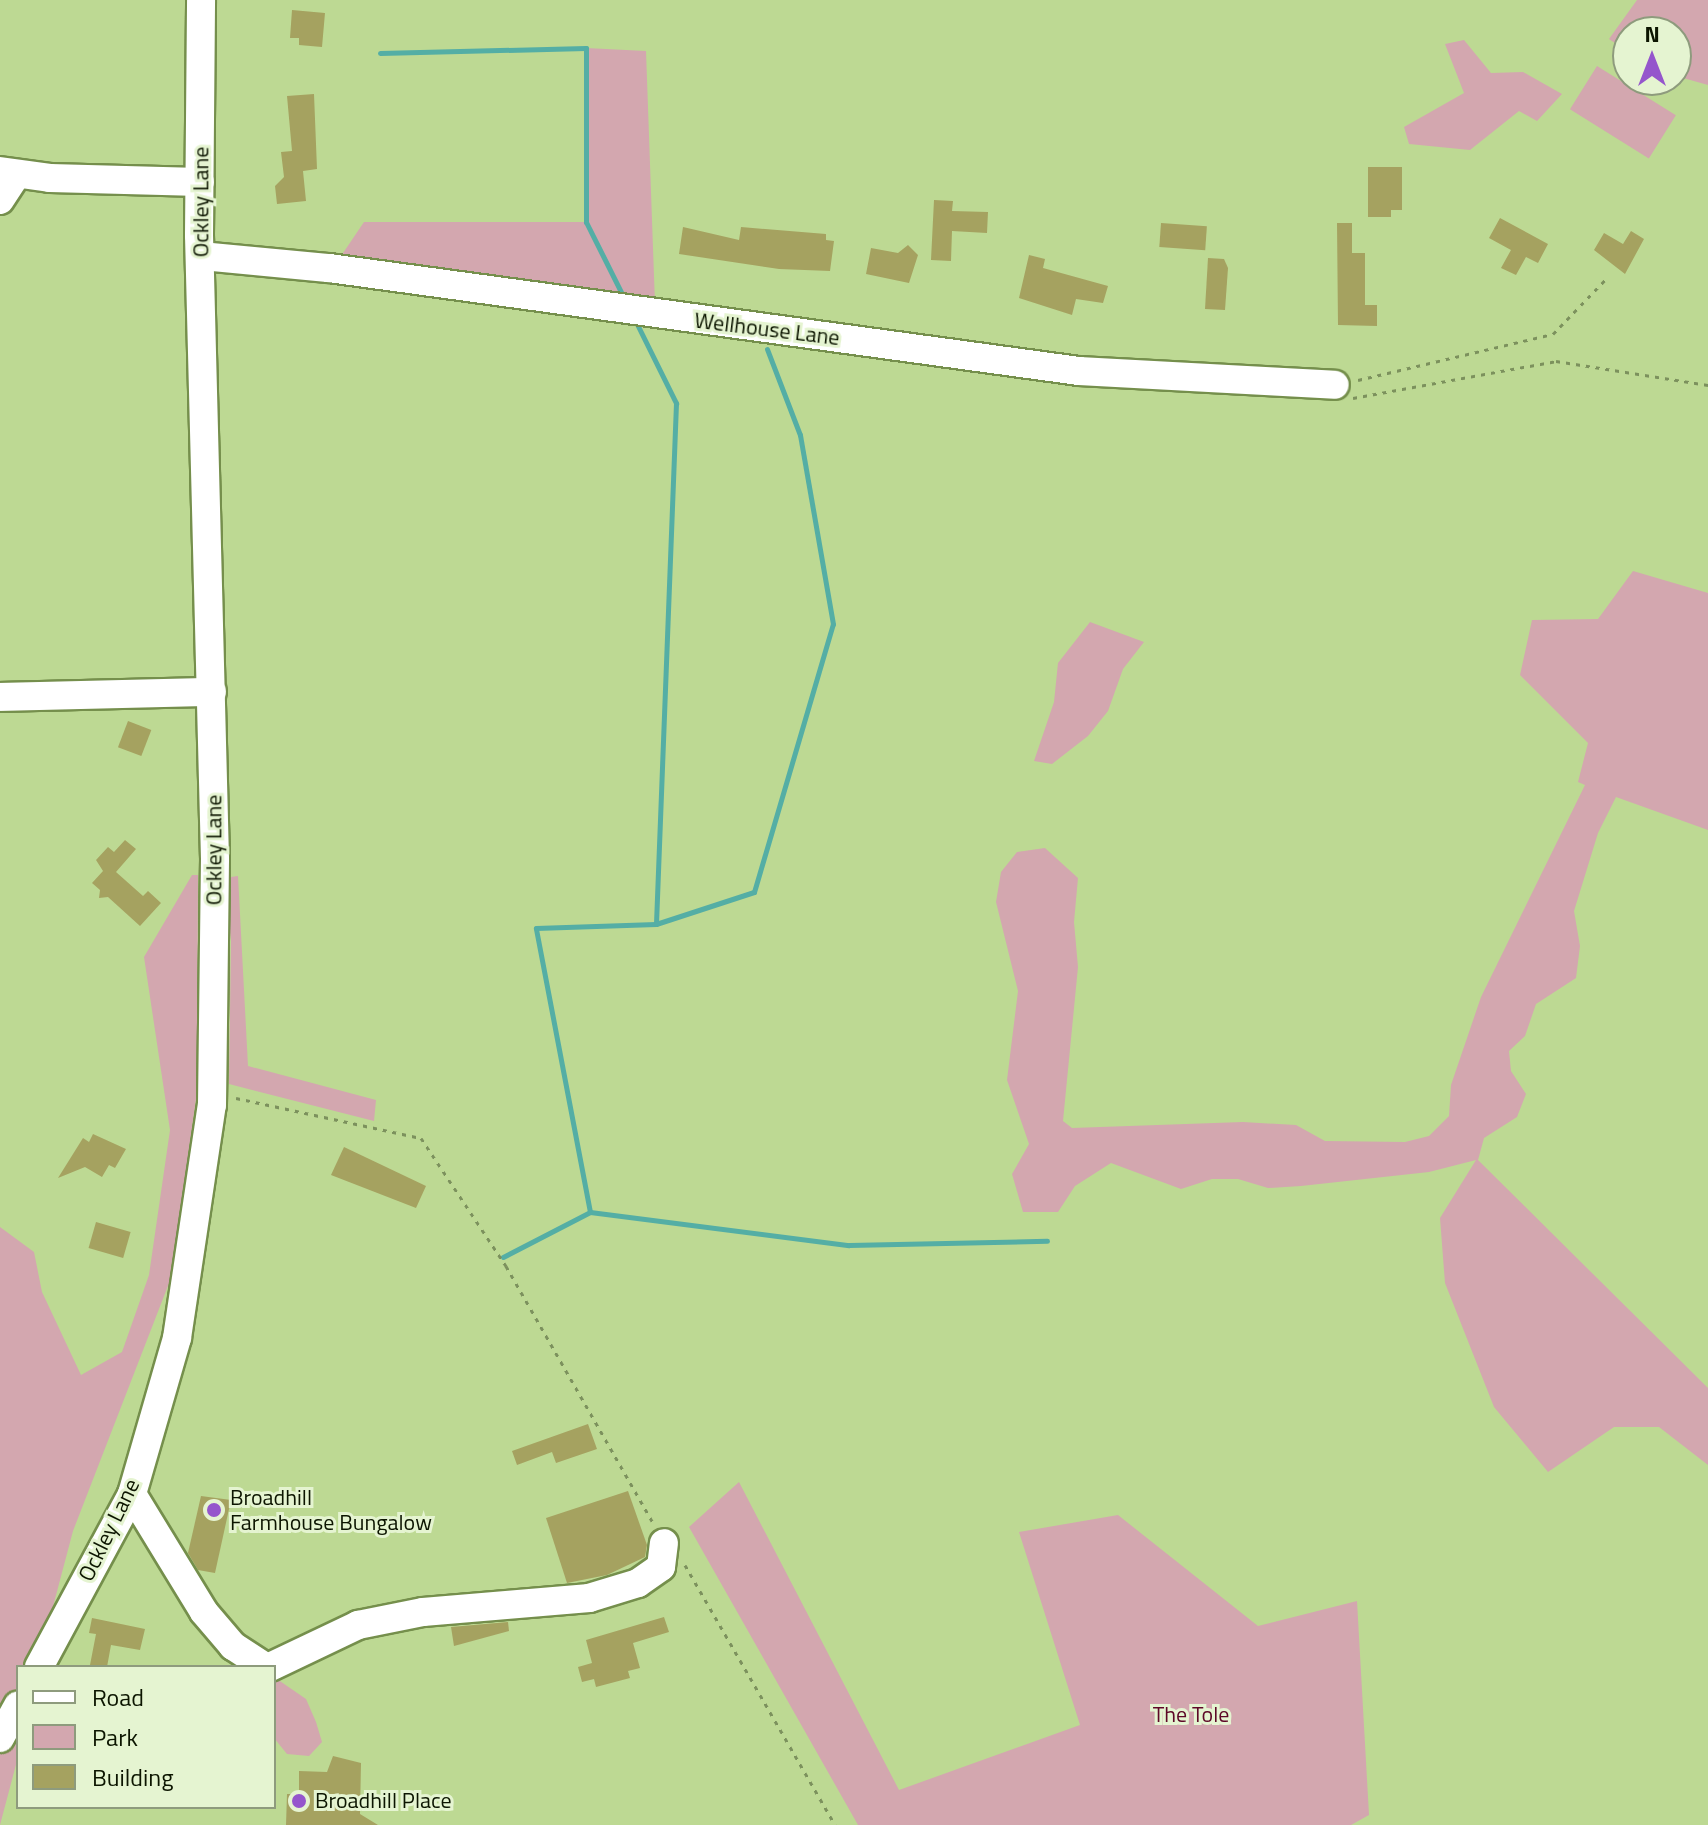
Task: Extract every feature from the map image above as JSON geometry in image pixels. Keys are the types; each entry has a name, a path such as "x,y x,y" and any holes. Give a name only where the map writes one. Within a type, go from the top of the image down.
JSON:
{"street":[{"name":"Ockley Lane","path":"40,1665 132,1494 177,1338 212,1093 212,692 201,256 201,0"},
{"path":"0,200 8,173 200,182"},
{"name":"Wellhouse Lane","path":"201,256 329,268 645,314 1079,371 1335,385"},
{"path":"0,697 212,692"},
{"path":"132,1494 204,1612 233,1646 265,1665"},
{"path":"272,1665 358,1625 423,1612 589,1598 638,1583 661,1567 664,1543"},
{"path":"0,1738 16,1710"}],"path":[{"path":"1335,385 1553,334 1605,280"},
{"path":"1335,385 1353,398 1556,361 1708,385"},
{"path":"212,1093 421,1138 506,1266 664,1543 687,1567 835,1825"}],"green space":[{"path":"1637,0 1708,0 1708,85 1692,80 1692,16 1626,16"},
{"path":"1464,40 1491,73 1523,72 1562,94 1537,121 1519,111 1470,150 1409,144 1404,127 1464,93 1445,44"},
{"path":"586,48 646,51 655,304 339,259 364,222 585,222"},
{"path":"1597,66 1612,75 1612,96 1645,96 1676,115 1649,159 1570,109"},
{"path":"1633,571 1708,593 1708,830 1616,797 1598,833 1574,911 1580,946 1576,978 1536,1004 1525,1036 1509,1051 1511,1071 1526,1094 1517,1117 1484,1138 1478,1160 1708,1388 1708,1465 1659,1427 1614,1427 1548,1472 1494,1407 1445,1283 1440,1218 1476,1160 1429,1172 1301,1186 1268,1188 1238,1179 1212,1179 1181,1189 1111,1163 1075,1186 1058,1212 1023,1212 1012,1174 1029,1144 1007,1080 1018,991 996,902 1001,872 1017,852 1045,848 1078,878 1074,922 1078,967 1063,1121 1072,1128 1243,1122 1296,1125 1325,1141 1405,1142 1429,1136 1449,1116 1451,1085 1481,997 1585,785 1578,782 1588,743 1520,675 1532,620 1598,619"},
{"path":"1090,622 1144,642 1123,669 1108,711 1088,736 1052,764 1034,761 1054,702 1058,663"},
{"path":"192,875 198,875 197,1092 171,1278 73,1531 38,1665 16,1665 16,1765 0,1825 0,1227 34,1252 42,1292 81,1375 122,1352 149,1275 170,1130 144,957"},
{"path":"238,876 248,1066 376,1100 374,1121 229,1084 231,940 224,878"},
{"name":"The Tole","path":"739,1482 899,1790 1080,1725 1019,1532 1118,1515 1258,1626 1357,1601 1369,1815 1351,1825 858,1825 689,1527"},
{"path":"276,1678 306,1699 322,1742 309,1756 287,1754 276,1740"}],"building":[{"path":"292,10 325,13 322,47 299,45 299,38 290,38"},
{"path":"314,94 317,169 303,171 306,201 277,204 275,186 284,177 281,152 292,151 287,96"},
{"path":"1368,167 1402,167 1402,210 1391,210 1391,217 1368,217"},
{"path":"934,200 953,201 952,211 988,212 987,233 952,231 951,261 931,260"},
{"path":"1500,218 1548,244 1538,263 1526,257 1516,275 1501,268 1511,250 1489,238"},
{"path":"1161,223 1207,226 1205,250 1159,247"},
{"path":"1337,223 1352,223 1352,253 1365,253 1365,305 1377,305 1377,326 1338,325"},
{"path":"683,227 739,240 741,227 826,234 826,240 834,241 830,271 779,269 679,254"},
{"path":"1631,231 1644,239 1625,274 1594,250 1604,233 1623,244"},
{"path":"908,245 918,255 909,283 866,274 871,248 898,253"},
{"path":"1029,255 1045,259 1043,268 1108,286 1103,303 1076,299 1072,315 1019,298"},
{"path":"1208,258 1224,259 1228,268 1225,310 1205,309"},
{"path":"128,721 151,730 141,756 118,747"},
{"path":"125,840 136,849 116,872 143,896 148,891 161,903 140,926 108,897 99,898 100,890 92,883 103,871 96,860 108,847 114,852"},
{"path":"93,1134 126,1149 115,1168 109,1165 102,1177 85,1167 58,1178 83,1138 89,1142"},
{"path":"344,1147 426,1186 416,1208 331,1175"},
{"path":"96,1222 131,1232 123,1258 89,1248"},
{"path":"588,1424 597,1449 556,1463 552,1452 517,1465 512,1451"},
{"path":"628,1491 647,1545 645,1557 607,1575 567,1583 546,1518"},
{"path":"201,1496 231,1500 215,1573 198,1570 188,1553"},
{"path":"664,1617 669,1632 633,1643 640,1668 628,1671 630,1678 596,1687 594,1679 582,1682 578,1667 592,1663 586,1640"},
{"path":"92,1618 145,1629 140,1650 111,1645 107,1665 90,1665 96,1634 89,1633"},
{"path":"508,1622 509,1631 454,1646 451,1627"},
{"path":"333,1756 361,1763 360,1814 378,1825 286,1825 287,1794 299,1794 299,1771 327,1772"}],"waterway":[{"path":"380,53 586,48 586,222 625,300"},
{"path":"635,320 676,403 656,924"},
{"path":"590,1212 536,928 656,924 754,892 833,624 800,435 767,349"},
{"path":"503,1257 590,1212 849,1245 1047,1241"}],"place":[{"name":"Broadhill Farmhouse Bungalow","path":"214,1510"},
{"name":"Broadhill Place","path":"299,1801"}]}
